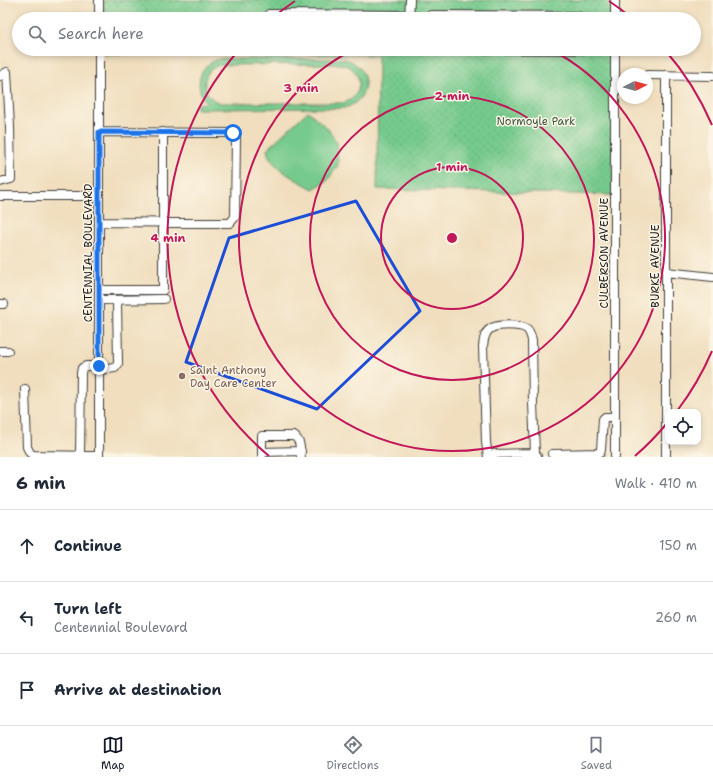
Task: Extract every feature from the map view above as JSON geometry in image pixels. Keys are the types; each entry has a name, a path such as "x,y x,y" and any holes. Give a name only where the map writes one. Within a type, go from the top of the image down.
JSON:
{"street":[{"path":"99,0 99,12"},
{"path":"409,12 410,0"},
{"path":"615,0 615,12"},
{"name":"CENTENNIAL BOULEVARD","path":"99,56 99,457"},
{"name":"CULBERSON AVENUE","path":"616,56 618,68"},
{"path":"0,76 7,72 12,179 0,182"},
{"path":"653,75 713,76"},
{"name":"BURKE AVENUE","path":"666,76 666,457"},
{"name":"CULBERSON AVENUE","path":"615,457 619,104"},
{"path":"99,132 233,133 236,138 235,217 230,223 99,222"},
{"path":"99,290 163,290 163,132"},
{"path":"0,196 99,196"},
{"path":"666,272 713,277"},
{"path":"99,300 164,300"},
{"path":"80,456 82,368 86,366 111,369 115,368 118,364 118,300"},
{"path":"496,326 521,327 530,333 532,340 536,455 493,454 488,457 486,442 483,346 484,336 489,330 496,326"},
{"path":"26,389 27,447 30,453 33,455 99,457"},
{"path":"557,455 600,453 603,419 605,417 615,417"},
{"path":"262,436 294,436 299,442 301,454 262,454 262,436"}],"highlighted area":[{"path":"356,201 420,311 317,409 186,362 229,238"}],"green space":[{"path":"104,0 612,0 612,12 104,12"},
{"name":"Normoyle Park","path":"378,56 612,56 613,195 377,189"},
{"path":"220,59 344,59 360,68 364,75 364,91 360,98 353,104 344,108 197,109 197,104 207,103 200,90 200,77 207,66","holes":["340,64 348,66 353,70 359,82 355,95 350,100 343,103 221,103 209,96 205,84 208,72 220,65"]},
{"path":"308,111 329,130 337,143 338,165 327,181 313,189 285,173 278,167 269,156 267,149"}],"place":[{"name":"Saint Anthony Day Care Center","path":"182,376"}],"route":[{"path":"99,366 99,132 233,133"}]}
